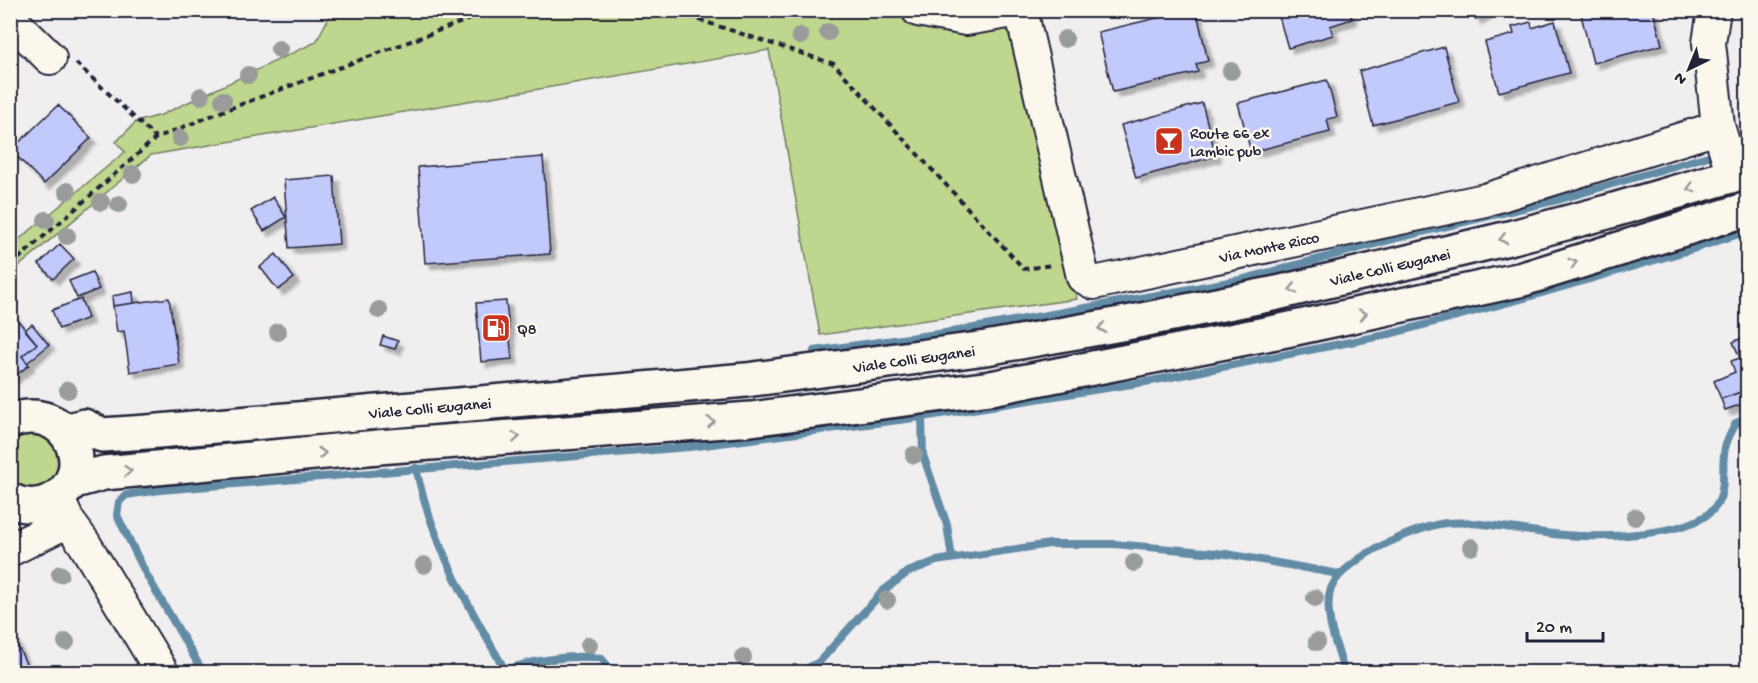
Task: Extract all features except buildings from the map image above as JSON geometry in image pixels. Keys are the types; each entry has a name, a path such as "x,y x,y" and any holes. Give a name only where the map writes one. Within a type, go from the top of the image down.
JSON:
{"main road":[{"name":"Viale Colli Euganei","path":"10,421 25,416 39,417 53,422 65,431 84,426 102,435 147,432 735,381 986,348 1132,322 1288,290 1608,213 1740,173"},
{"path":"10,500 31,506 66,500 104,473 355,449 752,418 991,388 1286,330 1522,279 1748,209"},
{"path":"65,431 72,442 76,456 75,469 66,500"}],"street":[{"path":"918,10 966,19 1020,10"},
{"name":"Via Monte Ricco","path":"1020,10 1083,277 1094,283 1485,200 1718,126"},
{"path":"1714,10 1709,43 1718,126 1740,173"},
{"path":"10,19 50,58"},
{"path":"10,550 66,500 84,543 162,672"}],"path":[{"path":"10,266 156,138 494,10"},
{"path":"669,10 834,64 1024,269 1079,261"},
{"path":"50,58 76,63 156,138"}],"green space":[{"path":"891,10 912,25 967,31 1009,27 1077,299 820,335 769,50 151,155 11,273 11,246 125,152 116,142 136,122 161,115 316,42 332,11"},
{"path":"35,432 53,441 60,465 55,477 46,486 27,490 11,481 10,441 16,436"}],"waterway":[{"path":"814,351 952,332 1240,280 1405,236 1561,199 1715,154"},
{"path":"203,672 146,574 117,515 119,502 126,495 160,490 689,447 922,417 1151,381 1386,335 1521,299 1748,231"},
{"path":"922,417 923,455 947,525 952,558"},
{"path":"1344,672 1329,617 1330,591 1340,575 1367,554 1414,532 1447,523 1475,523 1580,536 1645,533 1688,524 1705,516 1716,506 1721,493 1727,441 1736,423 1748,418"},
{"path":"416,468 431,522 452,572 505,670"},
{"path":"800,672 819,662 883,591 908,572 936,561 1050,544 1114,544 1227,554 1339,574"},
{"path":"499,672 536,662 576,657 601,658 613,672"},
{"path":"704,669 741,672"}],"place":[{"name":"Route 66 ex Lambic pub","path":"1169,141"},
{"name":"Q8","path":"496,328"}]}
